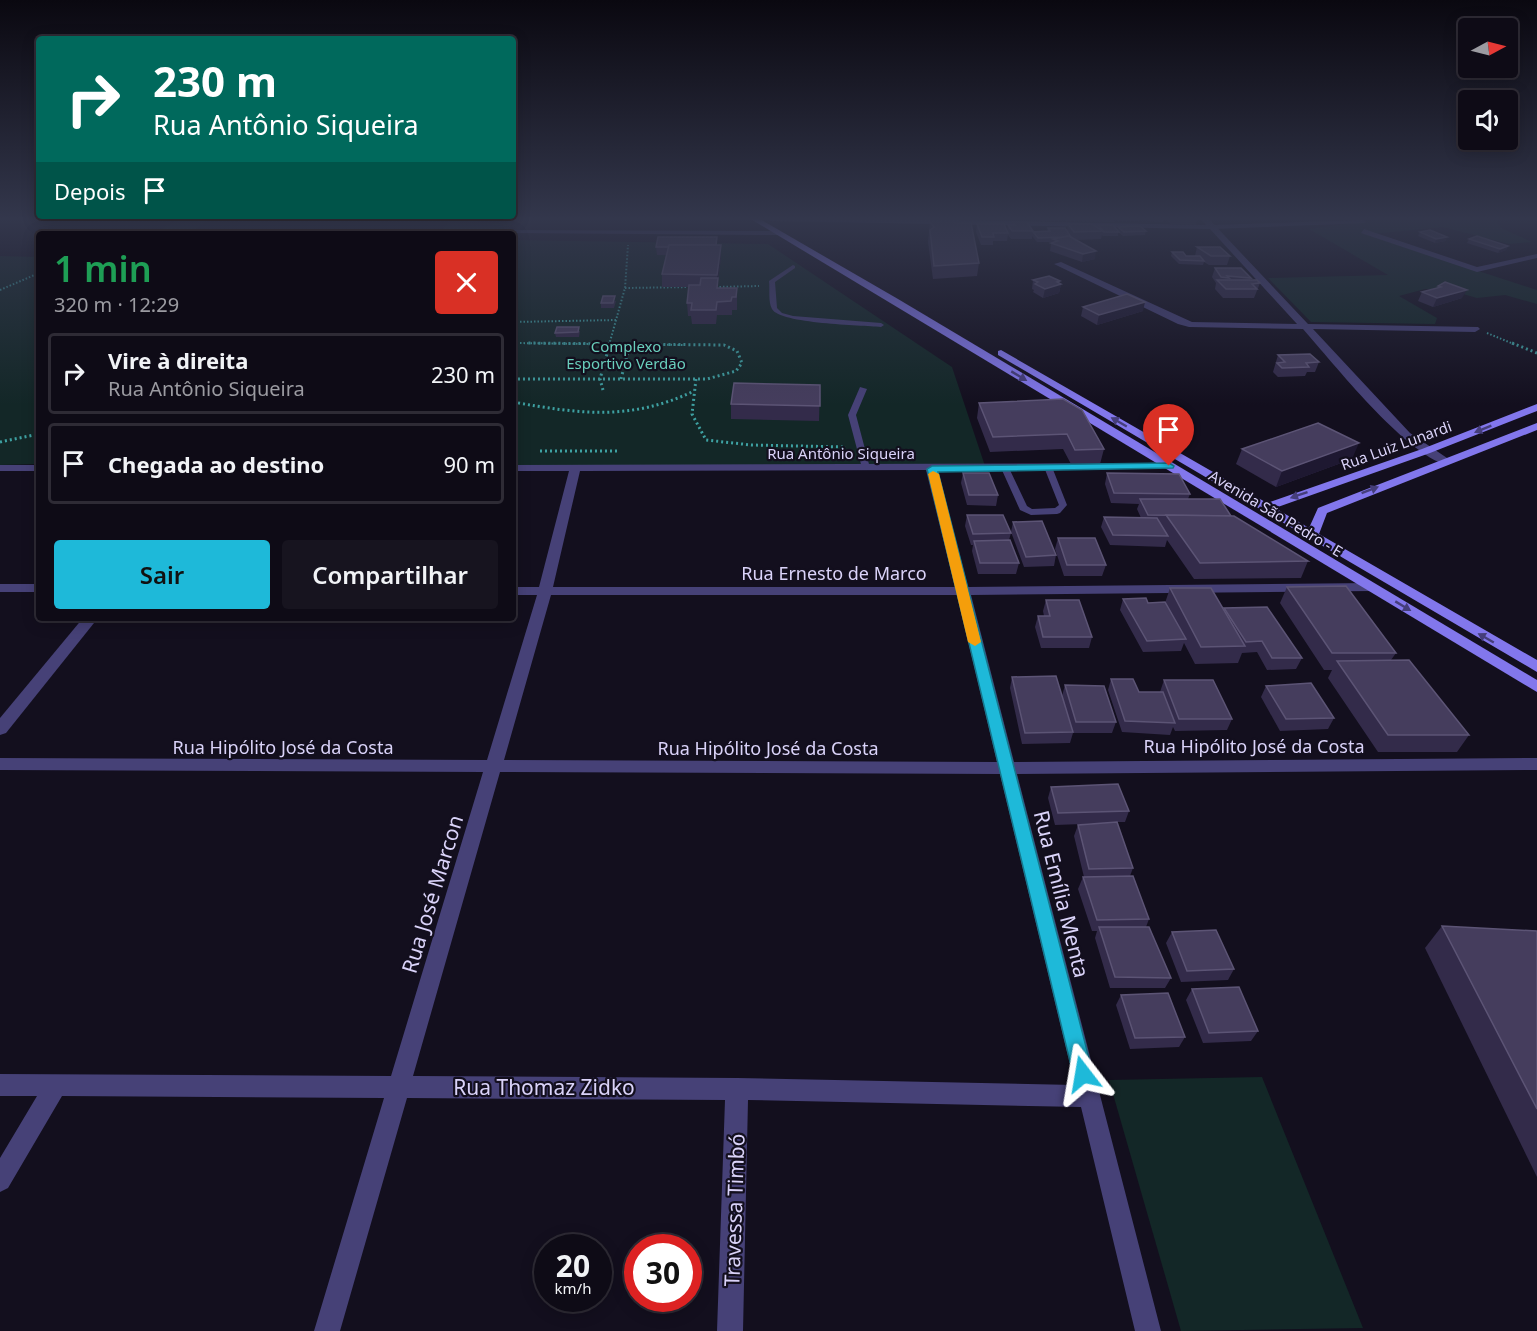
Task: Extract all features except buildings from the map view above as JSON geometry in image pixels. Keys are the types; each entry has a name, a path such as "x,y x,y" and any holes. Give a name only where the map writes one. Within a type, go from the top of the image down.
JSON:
{"main road":[{"name":"Avenida São Pedro - E","path":"856,280 1537,687"},
{"name":"Avenida São Pedro - E","path":"875,280 1537,667"},
{"name":"Rua Luiz Lunardi","path":"1265,508 1426,451 1537,407"},
{"name":"Rua Luiz Lunardi","path":"1312,536 1322,511 1537,426"}],"street":[{"path":"1092,280 1181,322 1210,326 1475,329"},
{"path":"1261,280 1406,435 1426,451 1448,462"},
{"name":"Rua Antônio Siqueira","path":"516,468 932,469 1169,466"},
{"path":"0,468 36,468"},
{"name":"Rua José Marcon","path":"327,1331 397,1086 494,768 545,591 575,468"},
{"name":"Rua Emília Menta","path":"932,469 1148,1331"},
{"path":"0,588 36,588"},
{"name":"Rua Ernesto de Marco","path":"516,591 1372,588"},
{"path":"0,729 88,621"},
{"name":"Rua Hipólito José da Costa","path":"0,765 1008,768 1537,764"},
{"name":"Rua Thomaz Zidko","path":"0,1085 737,1089 1089,1096"},
{"path":"0,1180 56,1085"},
{"name":"Travessa Timbó","path":"730,1331 737,1089"}],"lane":[{"path":"774,280 774,308 780,314 792,318 881,325"},
{"path":"863,389 852,415 866,468"},
{"path":"1005,468 1023,508 1031,512 1057,511 1063,505 1048,467"}],"path":[{"path":"0,290 23,280"},
{"path":"603,390 600,378 626,280"},
{"path":"709,287 773,286"},
{"path":"625,288 698,287"},
{"path":"516,322 616,320"},
{"path":"1475,329 1537,353"},
{"path":"516,343 724,345 737,351 742,363 736,371 722,376 696,379 516,378"},
{"path":"621,379 630,344"},
{"path":"696,379 692,414 706,440 751,445 847,447 862,451"},
{"path":"516,402 573,412 623,413 654,408 694,391"},
{"path":"0,442 36,435"},
{"path":"537,451 619,451"}],"green space":[{"path":"0,280 36,280 36,464 0,465"},
{"name":"Complexo Esportivo Verdão","path":"516,280 822,280 952,367 985,466 516,467"},
{"path":"1270,280 1507,280 1537,290 1537,304 1505,295 1477,298 1445,289 1425,289 1399,296 1437,318 1435,324 1311,322"},
{"path":"1262,1077 1363,1328 1181,1331 1109,1080"}],"slow traffic":[{"path":"933,474 975,642"}],"route":[{"path":"1083,1074 932,469 1169,466"}]}
